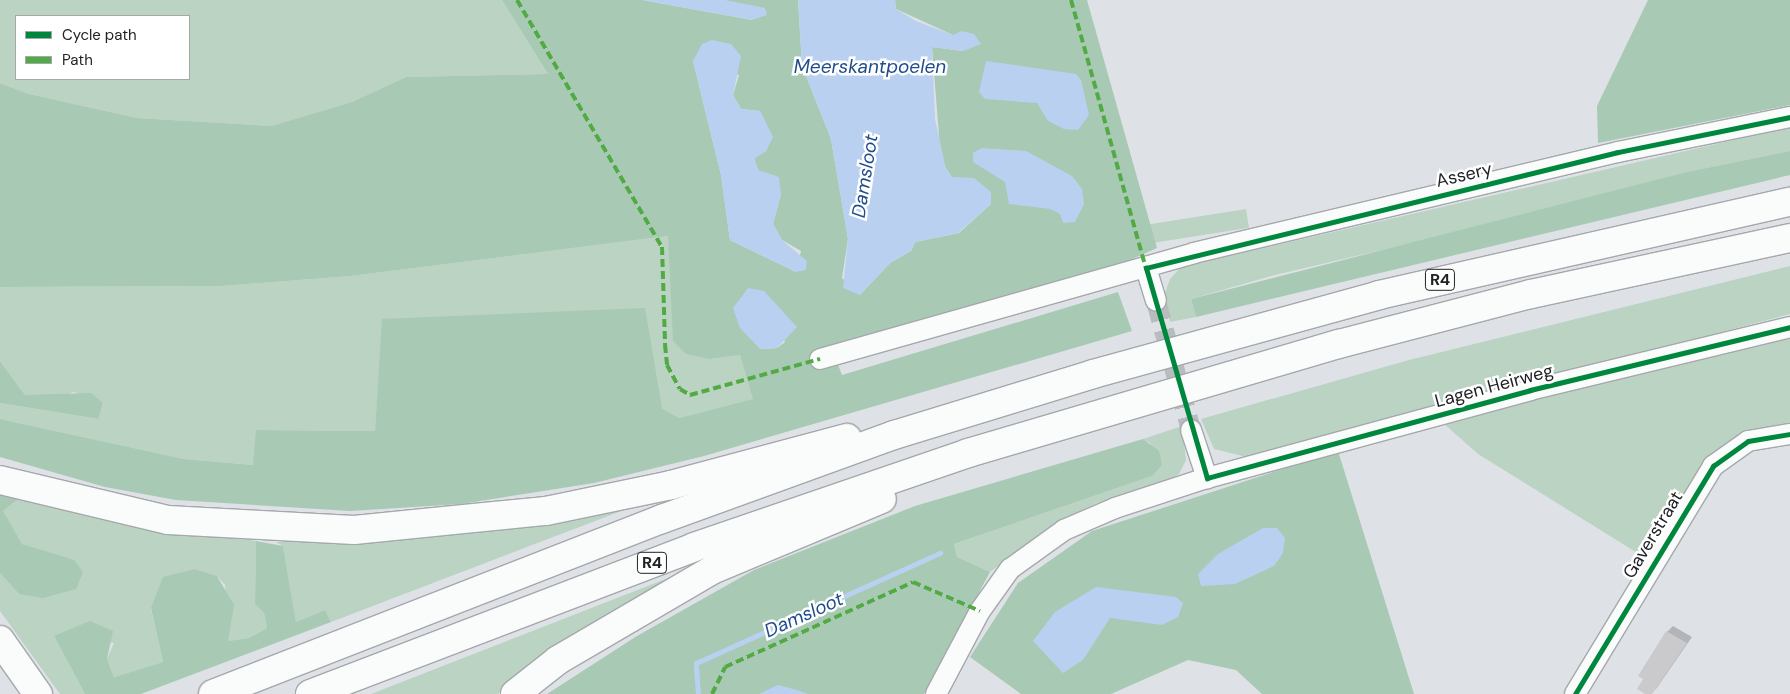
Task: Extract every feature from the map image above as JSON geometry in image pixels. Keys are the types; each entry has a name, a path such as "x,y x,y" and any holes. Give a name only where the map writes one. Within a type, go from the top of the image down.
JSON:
{"highway":[{"name":"R4","path":"213,694 662,519 894,435 1102,371 1361,300 1790,202"},
{"name":"R4","path":"310,694 792,511 998,444 1367,336 1531,294 1790,238"},
{"path":"0,480 168,520 354,530 546,511 671,485 845,438 894,435"},
{"path":"515,694 566,655 704,574 783,537 910,488 998,444"},
{"path":"0,640 38,694"}],"street":[{"name":"Assery","path":"820,359 1146,268 1608,155 1790,117"},
{"path":"1146,268 1156,301"},
{"name":"Lagen Heirweg","path":"936,694 980,612 1026,554 1115,508 1207,478 1530,390 1790,327"},
{"path":"1192,430 1207,478"},
{"name":"Gaverstraat","path":"1575,694 1713,466 1748,441 1790,434"}],"green space":[{"path":"0,0 502,0 548,74 406,77 352,102 271,126 137,118 29,94 0,83"},
{"path":"502,0 642,0 752,20 725,0 798,0 802,66 831,139 848,239 842,278 860,295 890,263 911,251 915,242 959,233 991,204 952,177 941,161 932,47 963,51 953,35 896,9 895,0 1087,0 1157,248 1114,267 831,346 842,375 1118,292 1132,331 704,456 594,483 461,504 350,511 176,500 105,487 0,457 0,419 184,459 253,465 256,430 375,431 382,319 645,308 662,408 679,418 753,399 740,355 710,359 686,354 673,341 668,236 351,276 222,286 0,287 0,83 29,94 137,118 271,126 352,102 406,77 548,74","holes":["693,61 739,75 733,95 741,109 760,111 772,137 766,151 754,158 758,170 781,194 773,224 782,240 801,251 796,272 730,240 721,175","764,291 785,342 777,348 760,349"]},
{"path":"1648,0 1790,0 1790,105 1598,143 1597,106"},
{"path":"1790,127 1790,151 1687,172 1531,215 1275,275 1191,299 1196,317 1170,322 1164,296 1170,279 1181,267"},
{"path":"1790,151 1790,175 1196,317 1191,299 1687,172"},
{"path":"1246,209 1249,228 1151,243 1148,224"},
{"path":"668,236 672,279 710,359 740,355 754,399 679,418 662,408 652,369 383,319 375,431 257,430 254,465 184,459 0,419 0,403 97,419 103,403 74,392 60,397 25,395 0,361 0,287 222,286 351,276"},
{"path":"1790,266 1790,314 1247,457 1214,449 1201,419 1409,360"},
{"path":"1790,337 1790,423 1726,443 1712,457 1647,559 1478,454 1442,422"},
{"path":"0,361 25,395 91,393 103,403 98,419 0,403"},
{"path":"1182,426 1186,460 1179,474 1166,482 1097,503 1055,523 990,572 957,557 954,544 1152,476 1151,444 1143,439"},
{"path":"1143,439 1159,451 1162,465 1152,476 954,544 957,557 990,572 924,694 547,694 637,636 754,570 915,506"},
{"path":"1338,451 1414,694 1262,694 1236,670 1188,660 1111,694 1021,694 970,657 1018,583 1092,531"},
{"path":"0,493 18,499 3,511 22,544 74,560 83,572 76,589 43,598 19,594 0,573"},
{"path":"658,497 331,622 325,610 296,622 283,546 276,542 486,531"},
{"path":"18,499 123,522 256,541 255,604 264,613 267,628 249,638 228,641 225,585 217,576 195,569 151,609 163,662 114,677 107,659 114,643 54,636 85,694 60,694 0,611 0,573 19,594 46,552 22,544 9,526 3,511"},
{"path":"256,541 283,546 296,622 325,610 331,622 141,694 85,694 54,636 90,621 113,631 107,659 114,677 163,662 151,608 163,577 195,569 217,576 234,605 228,641 249,638 267,628 264,613 255,604"},
{"path":"699,566 534,666 498,694 371,694"}],"water":[{"name":"Meerskantpoelen","path":"642,0 725,0 765,8 767,15 752,20"},
{"name":"Meerskantpoelen","path":"798,0 895,0 896,9 916,21 953,35 962,31 974,34 981,44 963,51 932,47 935,119 946,169 952,177 974,178 991,192 991,204 958,233 915,242 911,251 890,263 860,295 843,288 848,239 831,139 802,66"},
{"name":"Meerskantpoelen","path":"712,40 731,44 741,56 733,95 741,109 760,111 773,137 766,151 754,159 758,170 779,177 781,194 773,224 782,240 807,261 806,270 796,272 730,240 721,175 693,61 702,44"},
{"path":"986,61 1076,74 1081,80 1089,115 1078,130 1064,129 1048,121 1037,103 985,99 979,92"},
{"path":"982,148 1026,151 1072,176 1082,189 1084,204 1075,222 1063,223 1060,214 1050,209 1009,204 1005,182 973,162 973,153"},
{"path":"748,288 764,291 797,327 777,348 760,349 740,328 733,308"},
{"path":"1263,528 1277,528 1285,538 1283,553 1274,566 1235,584 1201,586 1198,574 1218,554"},
{"path":"1096,587 1176,597 1183,603 1178,617 1162,625 1110,618 1083,660 1063,673 1033,641 1055,612"},
{"path":"778,685 797,690 808,694 759,694"}],"building":[{"path":"1666,631 1687,643 1652,694 1645,694 1637,689 1643,679 1638,676"}],"waterway":[{"name":"Damsloot","path":"698,694 696,663 940,553"}],"tunnel":[{"path":"1156,301 1191,430"}],"marked path":[{"path":"517,0 662,247 667,365 680,389 690,395 820,359"},
{"path":"1071,0 1146,268"},
{"path":"712,694 725,667 913,582 980,611"}],"cycle path":[{"path":"1790,117 1618,152 1146,268 1207,478 1530,390 1790,327"},
{"path":"1575,694 1713,466 1748,441 1790,434"}]}
